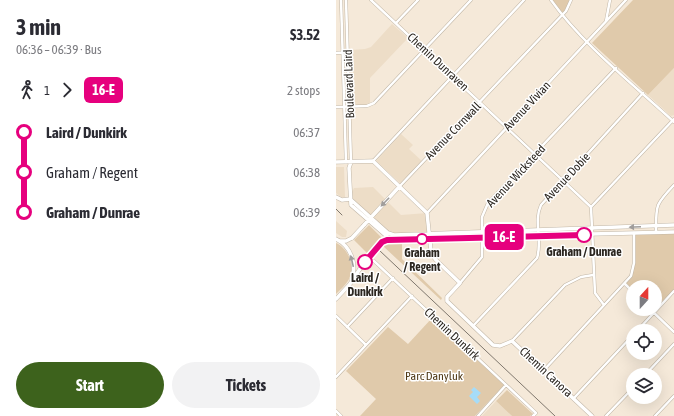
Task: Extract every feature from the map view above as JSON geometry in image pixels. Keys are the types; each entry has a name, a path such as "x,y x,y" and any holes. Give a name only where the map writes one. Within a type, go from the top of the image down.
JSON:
{"street":[{"name":"Boulevard Laird","path":"341,0 346,162 349,168"},
{"name":"Boulevard Laird","path":"346,0 351,162 349,168 350,199"},
{"name":"Chemin Dunraven","path":"371,0 591,207"},
{"path":"396,23 418,0"},
{"path":"336,107 367,106 374,103 471,0"},
{"path":"336,162 373,161 524,0"},
{"path":"551,0 562,15 588,41 674,121 591,207 595,293 604,305"},
{"name":"Avenue Cornwall","path":"340,241 346,241 352,238 566,11 571,0"},
{"path":"606,21 610,0"},
{"name":"Avenue Vivian","path":"427,213 626,0"},
{"path":"336,52 348,52"},
{"name":"Avenue Wicksteed","path":"447,297 481,261 483,253 482,217 485,208 616,68"},
{"name":"Avenue Dobie","path":"473,326 535,260 538,252 537,215 541,205 643,93"},
{"path":"373,161 427,213 431,251 435,260 460,283"},
{"path":"656,232 656,212 658,203 674,185"},
{"path":"336,198 342,200 350,199 351,205 370,219 390,239"},
{"path":"387,235 674,225"},
{"path":"382,242 390,239 674,232"},
{"path":"544,370 631,276 634,268 634,233"},
{"path":"336,299 350,284 368,256 387,235"},
{"path":"336,239 348,249 354,262 354,274 350,284"},
{"name":"Chemin Dunkirk","path":"368,256 536,413 533,416"},
{"path":"512,341 565,285 581,277 594,275"},
{"path":"347,327 393,278"},
{"path":"662,304 674,291"},
{"path":"336,377 412,296"},
{"name":"Chemin Canora","path":"447,297 447,301 495,346 500,346 512,341 592,416"},
{"path":"336,316 366,345"},
{"path":"644,324 651,316"},
{"path":"657,316 674,332"},
{"path":"574,398 626,343"},
{"path":"652,368 674,344"},
{"path":"478,416 506,385"},
{"path":"606,416 626,395"},
{"path":"655,416 674,396"},
{"path":"336,411 341,416"}],"shaded area":[{"path":"392,24 408,38 370,78 370,106 349,107 348,52 350,50 371,47"},
{"path":"674,68 674,115 671,116 648,95"},
{"path":"401,134 413,145 409,149 423,162 400,183 376,161"},
{"path":"336,167 344,167 345,197 341,197 336,193"},
{"path":"373,187 401,215 427,213 429,233 394,235 388,232 352,199 352,192 354,188"},
{"path":"336,221 347,231 346,237 342,237 336,233"},
{"path":"496,401 512,416 482,416"}],"green space":[{"path":"551,0 571,0 562,15"},
{"path":"633,0 674,0 674,68 648,95 592,43"},
{"path":"369,225 382,238 367,253 354,240"},
{"path":"674,232 674,290 662,301 662,280 628,280 633,272 634,233"},
{"path":"336,243 344,249 350,258 351,274 348,281 336,294"},
{"path":"387,243 402,243 402,259 442,298 441,300 383,246"},
{"name":"Parc Danyluk","path":"432,318 504,385 475,416 360,416 376,399 346,371 388,327 408,344"},
{"path":"507,390 533,414 530,416 512,416 496,401"}],"water":[{"path":"474,387 481,393 477,397 480,401 477,404 469,396 473,392 471,390"}],"tram line":[{"path":"336,209 342,215"},
{"path":"379,250 555,416"}],"bus line":[{"name":"16-E","path":"365,262 369,255 385,240 584,235"}],"place":[{"name":"Graham / Dunrae","path":"584,235"},
{"name":"Graham / Regent","path":"422,239"},
{"name":"Laird / Dunkirk","path":"365,262"}]}
